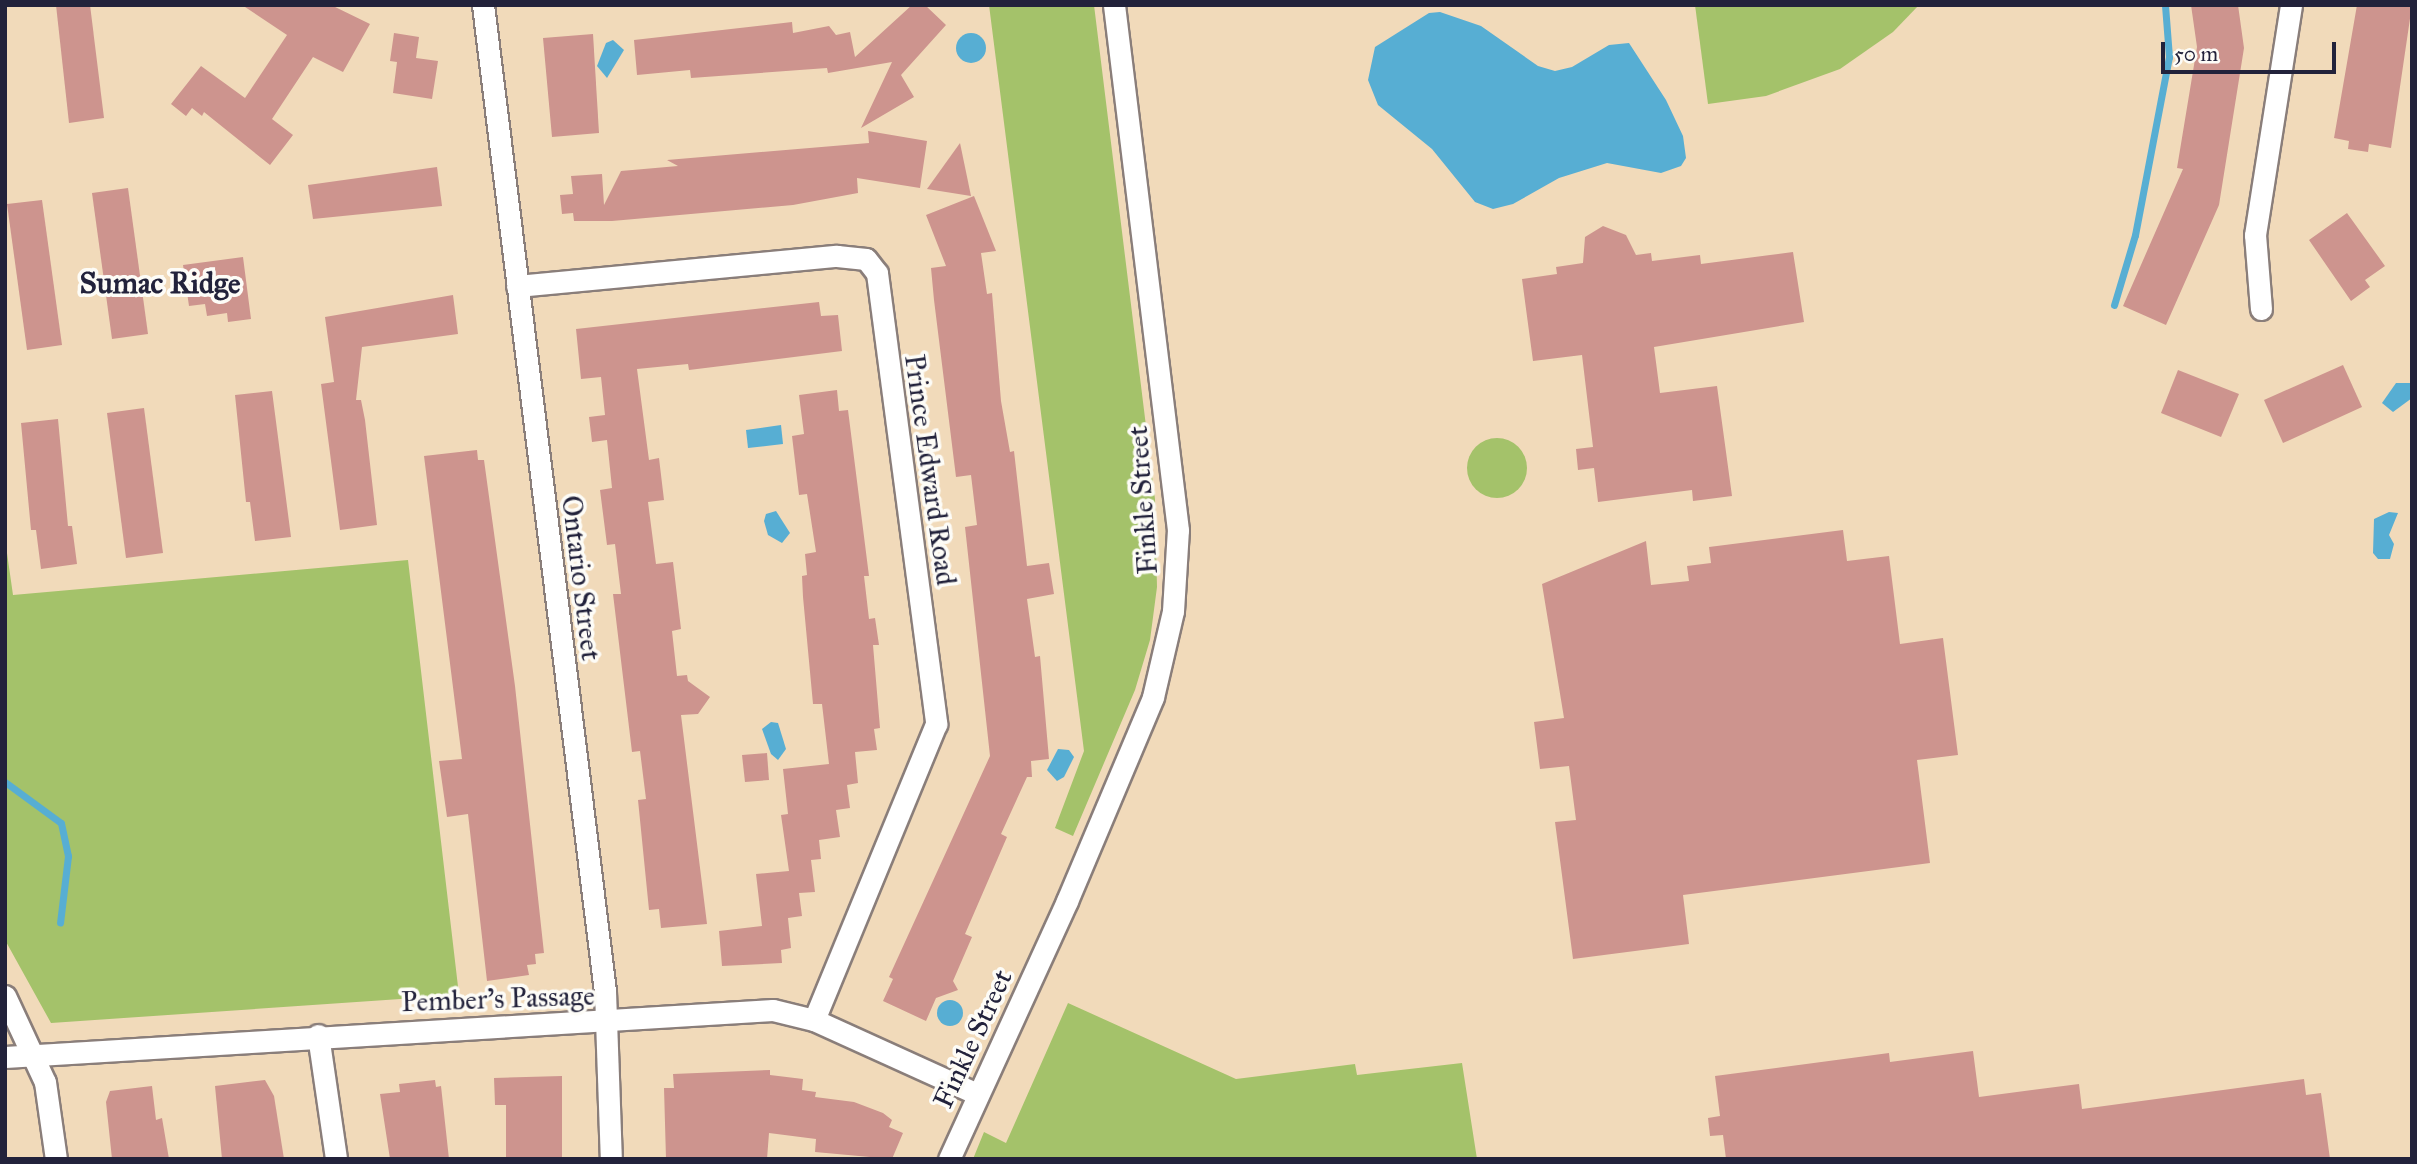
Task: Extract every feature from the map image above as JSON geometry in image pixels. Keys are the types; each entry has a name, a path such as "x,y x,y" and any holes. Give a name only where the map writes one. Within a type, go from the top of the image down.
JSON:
{"street":[{"name":"Ontario Street","path":"483,5 607,1023 611,1159"},
{"name":"Finkle Street","path":"949,1159 1067,901 1153,697 1173,611 1178,530 1114,5"},
{"path":"2261,309 2255,235 2291,5"},
{"name":"Prince Edward Road","path":"517,286 835,256 866,259 877,273 936,724 814,1020"},
{"path":"5,996 36,1055 45,1082 56,1159"},
{"name":"Pember's Passage","path":"5,1057 318,1035 607,1023 774,1010 814,1020 977,1094"},
{"path":"318,1035 336,1159"}],"green space":[{"path":"989,5 1094,5 1155,499 1157,587 1150,640 1135,690 1073,836 1055,828 1084,751"},
{"path":"1695,5 1919,5 1893,32 1840,69 1766,96 1708,104"},
{"path":"1497,438 1514,443 1522,451 1527,468 1522,485 1514,493 1497,498 1480,493 1472,485 1467,468 1472,451 1480,443"},
{"path":"5,539 13,595 408,560 459,995 51,1023 5,940"},
{"path":"1068,1003 1236,1079 1355,1064 1357,1075 1462,1063 1477,1159 973,1159 984,1132 1006,1143"}],"water":[{"path":"1440,12 1481,26 1538,66 1555,71 1572,67 1609,45 1629,43 1666,100 1683,136 1686,158 1681,166 1661,173 1607,163 1559,178 1513,204 1493,209 1475,202 1432,149 1378,105 1368,80 1375,47 1429,13"},
{"path":"971,33 977,34 985,42 985,54 977,62 971,63 965,62 957,54 956,48 957,42 965,34"},
{"path":"613,40 624,50 607,78 597,66 606,43"},
{"path":"2396,383 2412,383 2412,398 2393,412 2382,403"},
{"path":"781,425 783,444 748,448 746,430"},
{"path":"776,511 790,533 782,543 768,535 764,521 766,514"},
{"path":"2389,512 2398,513 2389,535 2394,544 2390,559 2378,559 2373,553 2374,519"},
{"path":"771,722 778,723 786,749 778,760 771,754 762,729"},
{"path":"1058,749 1069,750 1074,757 1064,777 1057,781 1047,770"},
{"path":"950,1000 959,1004 963,1013 959,1022 950,1026 941,1022 937,1013 941,1004"}],"building":[{"path":"56,5 90,5 104,118 69,123"},
{"path":"242,5 331,5 370,24 343,72 313,57 272,119 293,135 270,165 204,112 202,116 192,108 186,116 171,104 201,66 245,98 287,35"},
{"path":"912,5 925,5 946,25 901,75 914,97 861,128 892,62 828,73 827,68 691,78 690,70 637,75 634,40 792,22 793,33 829,26 836,35 850,32 855,57"},
{"path":"2191,5 2238,5 2244,48 2219,205 2166,325 2123,306 2183,169 2177,168 2197,47"},
{"path":"2357,5 2412,5 2391,148 2369,144 2368,152 2348,149 2349,141 2334,138"},
{"path":"394,33 419,37 416,58 438,61 432,99 393,93 397,62 390,61"},
{"path":"593,34 599,133 552,137 543,38"},
{"path":"868,131 927,141 920,188 857,178 858,193 793,205 612,221 574,221 573,213 562,214 560,195 573,194 571,176 602,174 604,205 621,171 678,166 667,160 869,143"},
{"path":"960,143 971,196 927,189"},
{"path":"437,167 442,206 313,219 308,185"},
{"path":"128,188 148,334 112,339 92,193"},
{"path":"974,196 996,251 981,253 987,294 992,293 1001,401 1010,452 1014,451 1027,566 1049,563 1054,594 1027,599 1035,657 1040,656 1049,759 1031,761 1032,777 1027,777 1001,834 1007,837 965,934 972,937 953,981 958,990 936,998 926,1021 883,1001 893,979 889,977 990,756 965,527 977,525 971,475 956,477 931,268 946,266 926,215"},
{"path":"42,200 62,345 27,350 7,204"},
{"path":"2347,213 2385,266 2365,280 2370,287 2351,301 2309,240"},
{"path":"1603,226 1626,235 1636,255 1651,253 1652,261 1700,255 1701,264 1793,252 1804,322 1654,347 1660,393 1717,386 1732,496 1693,501 1692,490 1598,502 1594,468 1578,470 1576,449 1593,447 1582,355 1533,361 1522,279 1557,274 1556,267 1583,263 1585,237"},
{"path":"243,257 251,319 228,322 227,313 207,316 205,304 189,306 183,265"},
{"path":"453,295 458,334 362,347 356,400 361,400 365,420 377,525 340,530 321,384 334,382 325,317"},
{"path":"819,302 821,316 838,315 842,351 689,370 688,364 637,369 649,460 659,458 664,500 648,502 656,564 673,562 681,629 672,631 677,676 687,675 688,681 710,697 698,714 681,715 707,924 661,928 659,909 649,910 638,800 646,799 640,751 632,752 613,594 621,594 615,544 607,545 600,490 612,488 607,440 592,442 589,417 605,415 601,377 581,379 576,329"},
{"path":"2343,365 2362,407 2283,443 2264,400"},
{"path":"2178,370 2239,394 2221,437 2161,413"},
{"path":"837,390 839,411 848,410 869,576 864,576 869,619 875,618 879,645 873,645 880,728 874,729 877,750 855,752 858,783 847,785 850,808 836,810 840,837 819,840 821,859 811,860 815,892 799,893 802,916 788,918 791,948 781,950 782,963 722,966 719,931 762,926 756,874 789,871 781,815 788,814 783,769 829,764 822,704 813,704 803,597 802,576 807,575 805,554 816,552 807,494 799,495 792,436 804,434 799,395"},
{"path":"272,391 291,537 255,541 250,502 246,502 235,395"},
{"path":"144,408 163,553 126,558 107,413"},
{"path":"58,419 68,526 72,526 77,564 41,569 36,530 31,530 21,423"},
{"path":"477,450 478,460 484,460 515,686 544,953 535,954 536,964 527,965 529,975 487,981 468,814 447,817 439,761 462,759 424,456"},
{"path":"1843,530 1847,561 1889,556 1900,644 1943,638 1958,755 1917,760 1930,863 1683,895 1689,944 1573,959 1555,822 1576,820 1569,766 1540,769 1534,722 1564,718 1542,584 1646,541 1651,585 1689,581 1687,566 1711,563 1709,547"},
{"path":"767,753 769,780 745,782 742,755"},
{"path":"1973,1051 1979,1097 2079,1084 2082,1109 2304,1079 2306,1095 2321,1093 2330,1159 1726,1159 1723,1135 1710,1136 1708,1118 1720,1116 1715,1076 1889,1053 1890,1062"},
{"path":"770,1070 770,1075 803,1079 802,1090 816,1092 815,1097 854,1102 883,1113 892,1120 889,1127 903,1133 892,1159 815,1152 816,1139 769,1133 767,1159 666,1159 664,1088 674,1088 673,1074"},
{"path":"562,1076 562,1159 506,1159 506,1105 495,1105 494,1078"},
{"path":"265,1080 274,1096 284,1159 222,1159 215,1086"},
{"path":"435,1080 436,1087 441,1086 449,1159 390,1159 380,1094 400,1092 399,1084"},
{"path":"152,1086 156,1120 162,1118 169,1159 112,1159 106,1102 110,1091"}],"waterway":[{"path":"2114,305 2135,235 2169,57 2165,5"},
{"path":"5,782 61,823 68,856 60,923"}],"district":[{"name":"Sumac Ridge","path":"160,283"}]}
